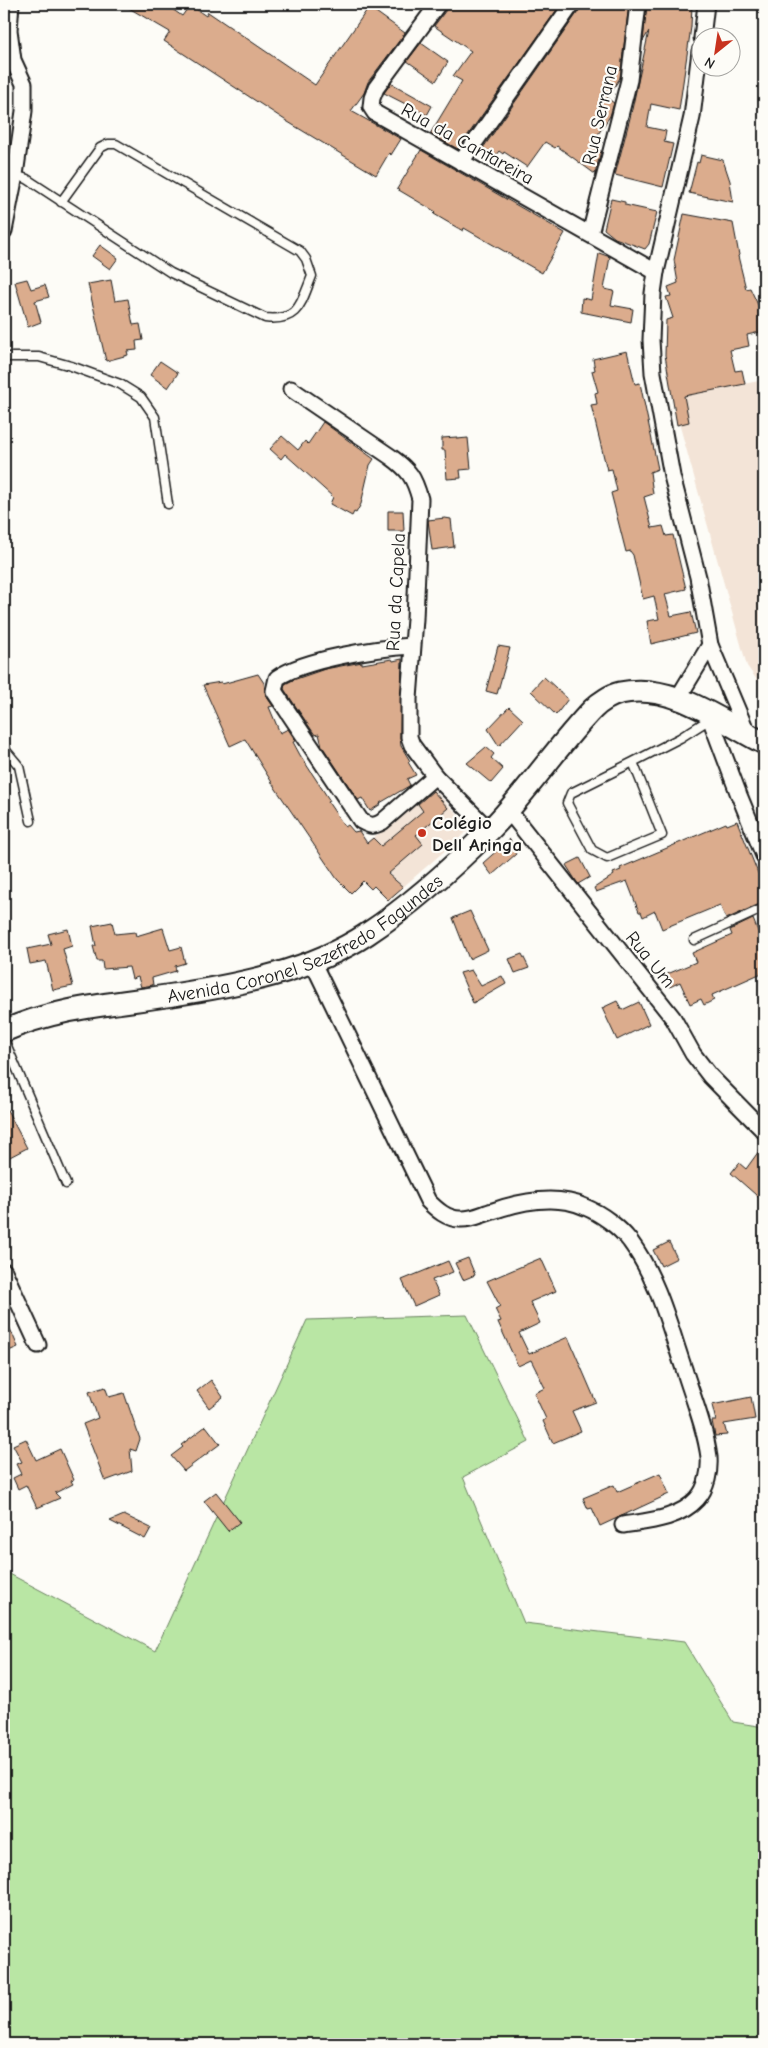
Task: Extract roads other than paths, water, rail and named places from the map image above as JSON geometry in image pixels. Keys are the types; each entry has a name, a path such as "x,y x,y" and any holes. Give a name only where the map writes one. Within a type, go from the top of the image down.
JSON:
{"main road":[{"name":"Avenida Coronel Sezefredo Fagundes","path":"4,1032 30,1020 76,1008 174,995 231,984 313,963 366,935 406,906 489,830 594,707 619,693 643,692 678,698 756,739"}],"street":[{"path":"4,231 15,175 24,111 24,84 13,60 9,30 11,4"},
{"name":"Rua da Cantareira","path":"438,4 376,88 371,107 375,114 656,272"},
{"path":"461,162 572,4"},
{"name":"Rua Serrana","path":"590,234 629,80 638,4"},
{"path":"703,28 706,4"},
{"name":"Avenida Coronel Sezefredo Fagundes","path":"697,78 692,117 656,272 651,340 653,373 672,476 696,571 710,645 756,739"},
{"name":"Rua da Capela","path":"290,389 391,456 406,468 416,483 420,499 409,699 409,737 435,776 489,830"},
{"path":"678,698 710,645"},
{"path":"412,646 333,658 287,671 276,678 274,691 361,821 369,826 375,826 382,822 435,776"},
{"path":"708,714 738,795 764,856"},
{"name":"Rua Um","path":"508,810 673,1018 693,1054 710,1076 764,1131"},
{"path":"313,963 428,1201 437,1210 459,1220 473,1218 512,1205 531,1201 568,1201 586,1207 618,1228 630,1241 656,1284 703,1427 709,1457 709,1474 705,1486 697,1499 682,1510 662,1518 623,1525"},
{"path":"4,1271 38,1345"}],"lane":[{"path":"15,175 27,179 61,202 171,273 265,318 277,320 292,315 299,307 312,276 306,259 300,251 116,144 108,144 100,148 61,202"},
{"path":"4,357 39,358 71,366 120,384 141,397 155,417 168,504"},
{"path":"633,762 662,835 608,858 592,850 567,803 571,793 680,738 708,714"},
{"path":"4,748 19,766 30,821"},
{"path":"694,940 764,908"},
{"path":"4,1039 66,1184"}],"place":[{"name":"Colégio Dell Aringa","path":"422,833"}]}
